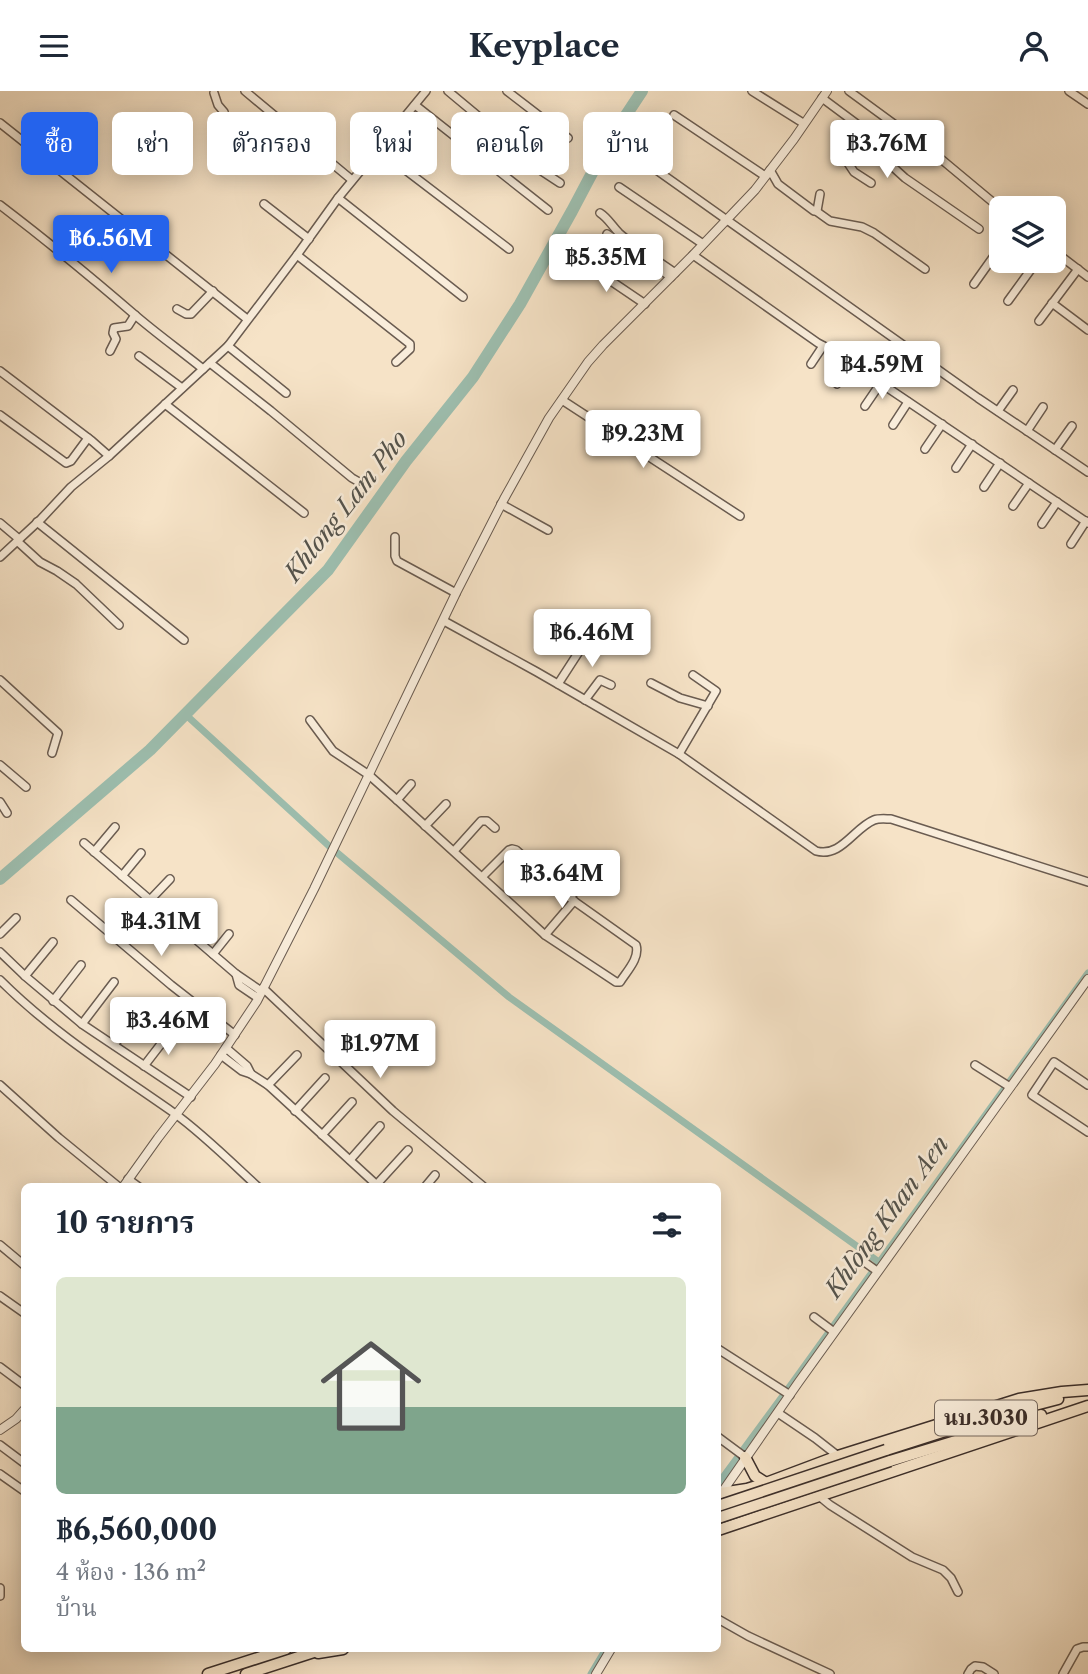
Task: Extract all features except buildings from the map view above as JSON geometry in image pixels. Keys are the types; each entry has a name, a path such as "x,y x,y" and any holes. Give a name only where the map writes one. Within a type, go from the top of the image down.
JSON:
{"main road":[{"name":"นบ.3030","path":"721,1517 1020,1408 1088,1391"},
{"path":"721,1495 747,1489 1019,1399 1088,1391"},
{"name":"นบ.3030","path":"721,1505 888,1455 1088,1405"},
{"path":"721,1529 1088,1405"},
{"path":"740,1453 755,1476 765,1483"},
{"path":"747,1489 736,1501 738,1510 749,1515 763,1515"},
{"path":"208,1674 277,1652"},
{"path":"246,1674 314,1652"},
{"path":"299,1657 326,1652"}],"street":[{"path":"245,91 352,180"},
{"path":"409,112 426,91"},
{"path":"448,91 528,162 560,183"},
{"path":"507,91 534,112"},
{"path":"752,91 803,123"},
{"path":"849,91 935,154 989,199"},
{"path":"1069,91 1088,104"},
{"path":"214,92 218,105 224,112"},
{"path":"124,1183 191,1097 235,1035 261,992 314,889 456,593 549,418 588,362 727,219 767,173 825,95 864,130 905,178 979,229"},
{"path":"415,105 548,210"},
{"path":"674,115 767,173 830,221 862,227 874,233 925,269"},
{"path":"0,123 247,319"},
{"path":"864,130 846,160 854,172 871,183"},
{"path":"0,557 71,487 109,456 228,346 356,175"},
{"path":"412,175 509,249"},
{"path":"664,175 998,411 1087,469"},
{"path":"619,187 703,244"},
{"path":"816,211 820,194"},
{"path":"338,198 463,297"},
{"path":"264,204 309,239"},
{"path":"0,205 65,255 135,315 271,411 352,478 366,486"},
{"path":"600,213 620,233 673,275"},
{"path":"607,234 673,275"},
{"path":"298,255 410,344 410,349 396,362"},
{"path":"694,255 823,346 1087,522 1071,544"},
{"path":"1066,260 1088,277"},
{"path":"583,262 645,304"},
{"path":"974,284 989,263"},
{"path":"1039,321 1078,269"},
{"path":"1008,301 1028,273"},
{"path":"177,309 191,314 213,291"},
{"path":"1052,303 1088,330"},
{"path":"110,351 116,339 114,328 128,325 135,315"},
{"path":"228,346 286,393"},
{"path":"811,364 823,346"},
{"path":"139,356 182,389"},
{"path":"837,384 851,364"},
{"path":"0,371 109,456"},
{"path":"865,406 880,384"},
{"path":"998,411 1013,390"},
{"path":"562,400 740,516"},
{"path":"893,425 908,402"},
{"path":"165,404 304,513"},
{"path":"1027,431 1043,407"},
{"path":"0,415 66,463 71,461 88,438"},
{"path":"925,449 942,424"},
{"path":"1055,450 1072,426"},
{"path":"956,468 972,444"},
{"path":"984,487 1000,463"},
{"path":"1013,506 1029,483"},
{"path":"1042,524 1057,502"},
{"path":"502,504 548,530"},
{"path":"37,522 184,640"},
{"path":"0,523 40,562 76,584 119,625"},
{"path":"396,537 395,556 400,564 456,593"},
{"path":"444,621 679,754 816,851 834,851 873,820 891,819 1088,882"},
{"path":"558,684 591,633"},
{"path":"679,754 716,691 693,675"},
{"path":"0,680 58,733 52,753"},
{"path":"585,700 600,680 611,685"},
{"path":"651,683 680,698 708,706"},
{"path":"310,720 333,751 369,775 545,935 612,981 620,982 637,955 636,945 572,900 516,850 512,849 482,877"},
{"path":"0,765 26,786"},
{"path":"397,800 411,784"},
{"path":"0,802 7,813"},
{"path":"425,826 446,804"},
{"path":"454,851 481,821 487,821 495,828"},
{"path":"94,852 115,827"},
{"path":"84,843 236,974 239,985 261,992 393,1111 479,1183"},
{"path":"122,876 141,853"},
{"path":"545,935 588,874"},
{"path":"150,900 170,879"},
{"path":"71,900 235,1035"},
{"path":"182,928 198,909"},
{"path":"0,935 16,918"},
{"path":"213,954 229,934"},
{"path":"25,977 53,942"},
{"path":"0,952 25,977 82,1024 191,1097"},
{"path":"53,1001 81,965"},
{"path":"721,1491 740,1453 778,1413 832,1331 1088,979"},
{"path":"0,980 57,1030 176,1115 253,1183"},
{"path":"82,1024 114,982"},
{"path":"114,1045 141,1009"},
{"path":"144,1066 171,1031"},
{"path":"224,1051 242,1071 268,1085 376,1183"},
{"path":"268,1085 297,1055"},
{"path":"1088,1085 1054,1062 1032,1095 1088,1132"},
{"path":"975,1065 1009,1086"},
{"path":"295,1111 325,1078"},
{"path":"0,1085 59,1138 122,1183"},
{"path":"322,1135 352,1102"},
{"path":"350,1160 380,1126"},
{"path":"380,1183 408,1150"},
{"path":"428,1183 435,1175"},
{"path":"0,1245 21,1262"},
{"path":"850,1255 876,1270"},
{"path":"0,1296 21,1312"},
{"path":"817,1319 832,1331"},
{"path":"721,1351 789,1395"},
{"path":"0,1367 21,1383"},
{"path":"0,1430 21,1413"},
{"path":"778,1413 838,1457"},
{"path":"721,1439 740,1453"},
{"path":"0,1445 21,1461"},
{"path":"0,1474 21,1489"},
{"path":"818,1496 912,1557 943,1570 951,1578 958,1592"},
{"path":"0,1588 0,1596"},
{"path":"721,1621 830,1674"},
{"path":"1063,1674 1077,1649 1088,1647"},
{"path":"596,1674 609,1652"},
{"path":"968,1674 975,1666 983,1667 994,1674"}],"waterway":[{"name":"Khlong Lam Pho","path":"0,879 150,750 328,570 406,461 473,377 520,304 609,141 642,91"},
{"path":"185,714 329,846 509,997 879,1262"},
{"name":"Khlong Khan Aen","path":"721,1480 1088,973"},
{"name":"Khlong Khan Aen","path":"591,1674 604,1652"}]}
